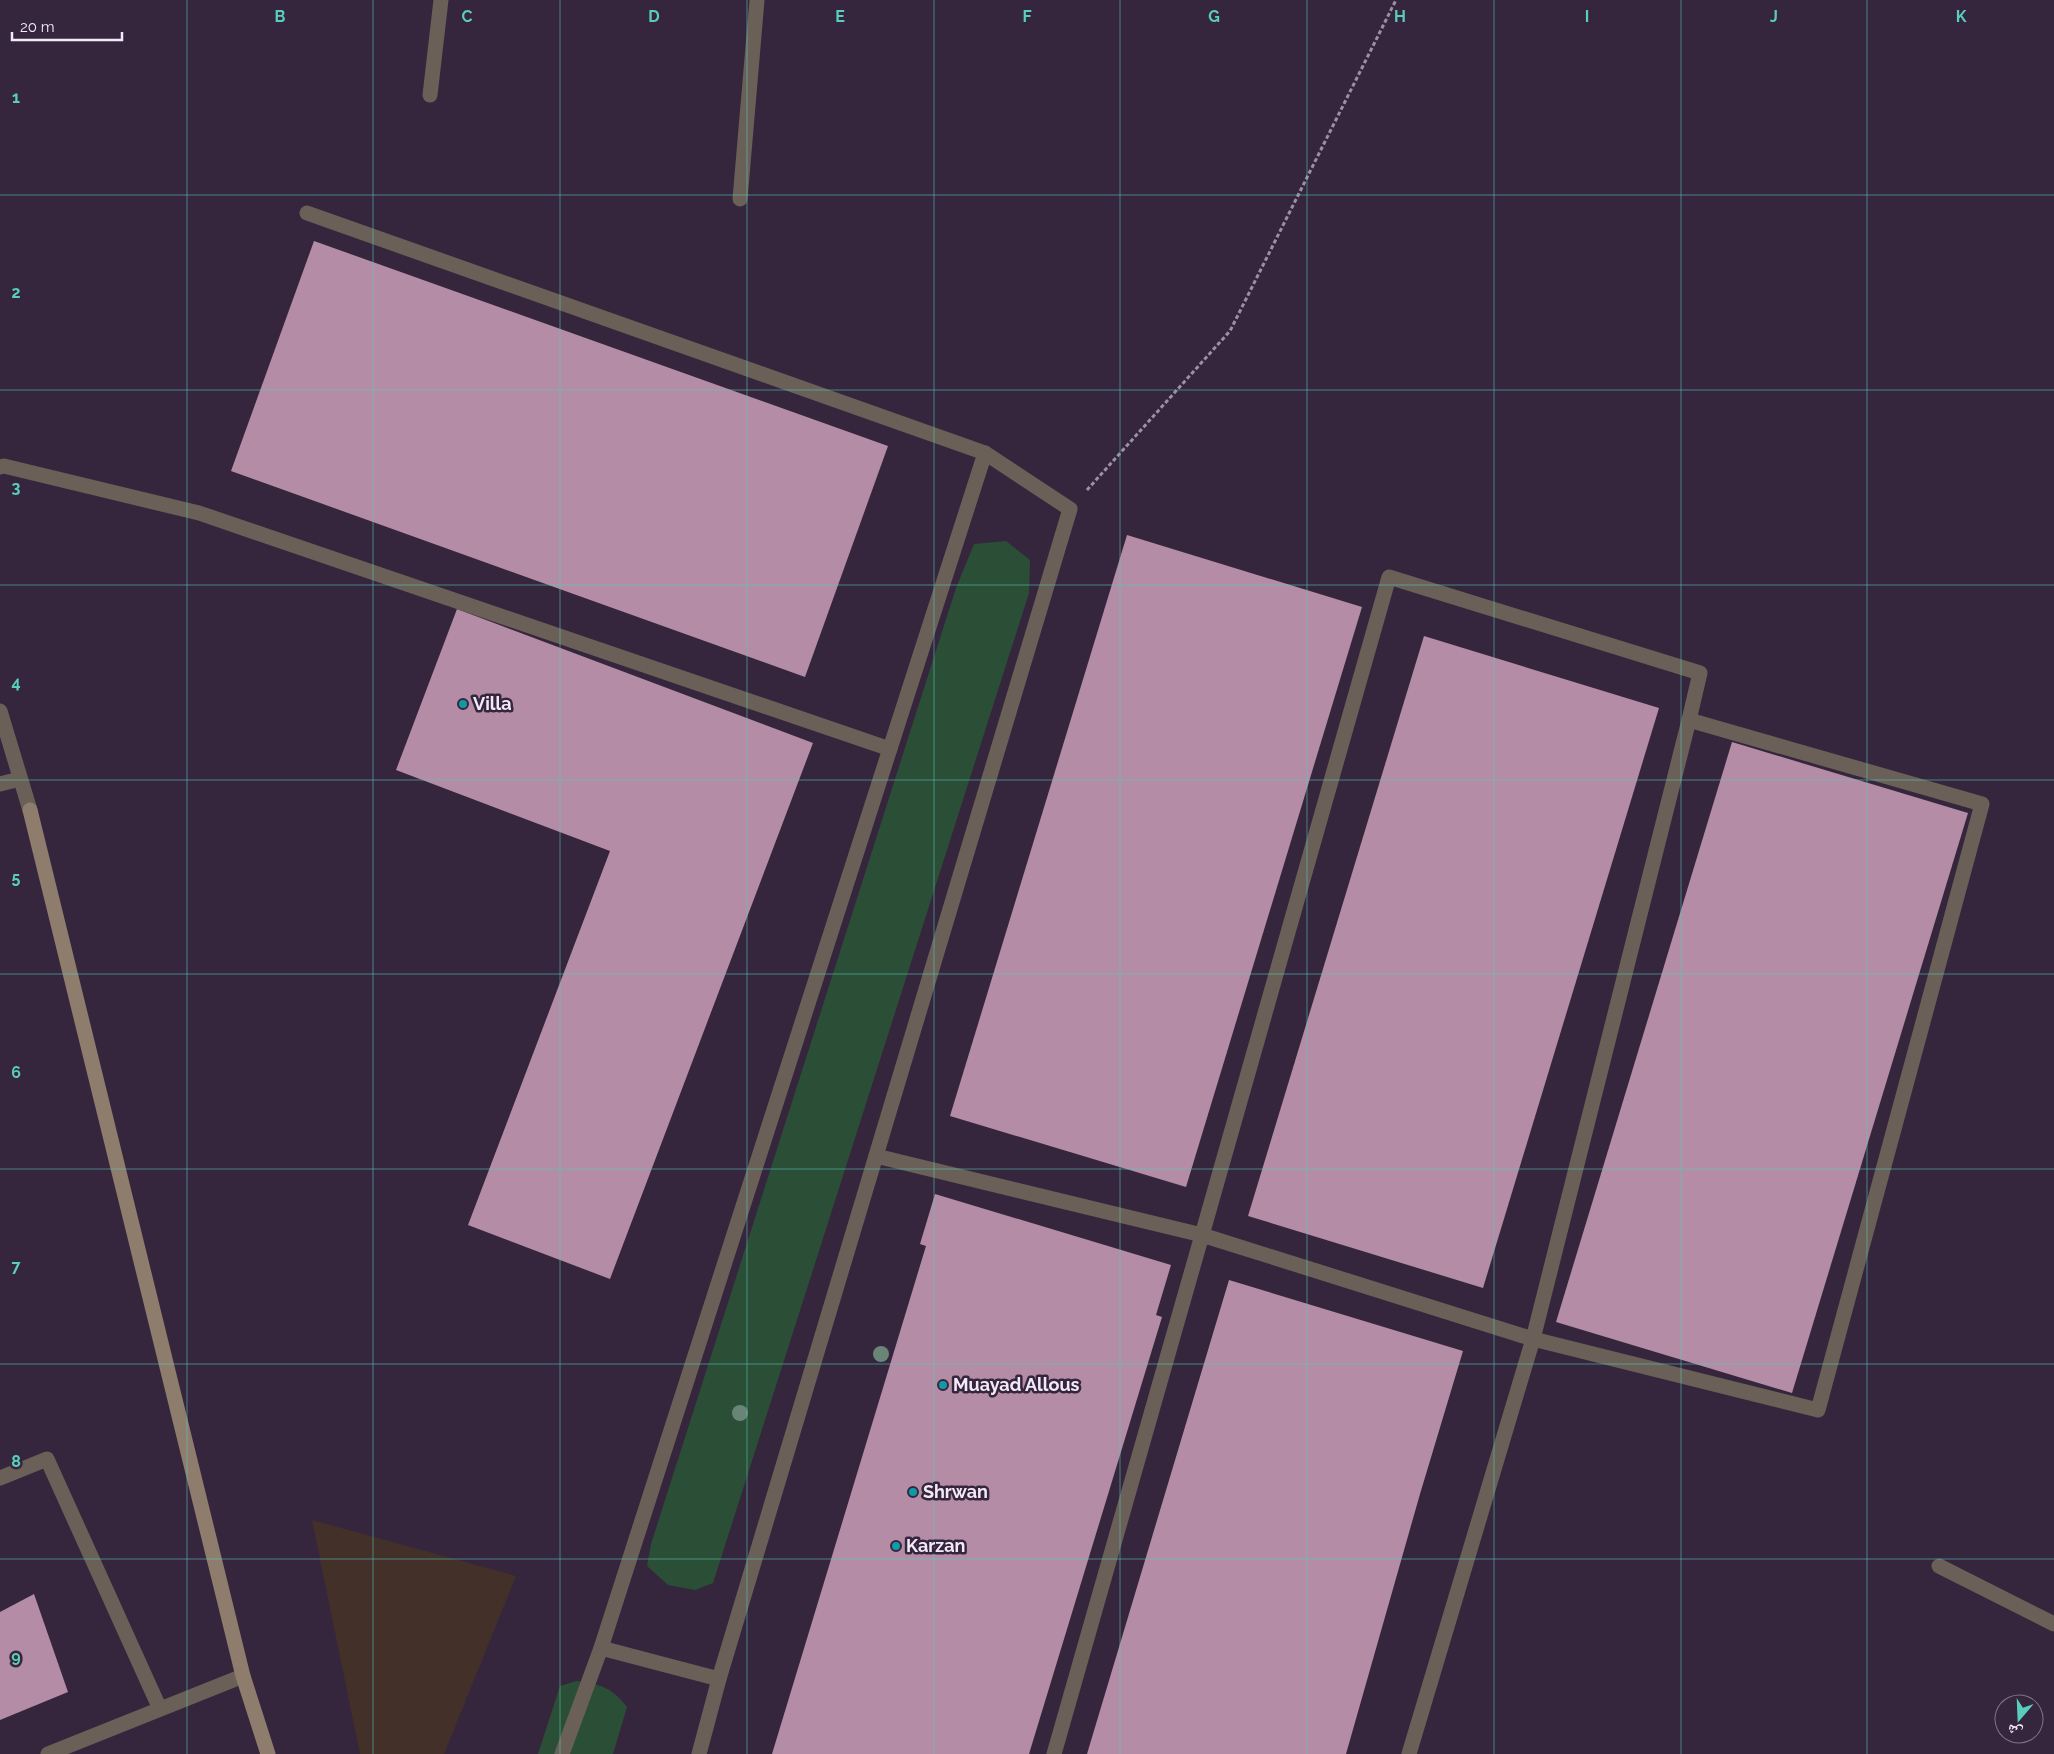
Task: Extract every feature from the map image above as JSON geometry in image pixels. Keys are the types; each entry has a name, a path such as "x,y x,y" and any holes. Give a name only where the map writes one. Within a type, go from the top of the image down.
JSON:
{"street":[{"path":"430,95 441,0"},
{"path":"740,199 757,0"},
{"path":"307,213 984,453 1070,510 719,1679 699,1754"},
{"path":"562,1754 601,1648 984,453"},
{"path":"0,467 4,466 199,513 890,749"},
{"path":"1054,1754 1389,577 1700,674 1533,1339 1409,1754"},
{"path":"0,711 30,810 243,1676 268,1754"},
{"path":"876,1156 1202,1235 1533,1339 1818,1410 1982,804 1689,720"},
{"path":"0,784 20,779"},
{"path":"0,1478 47,1459 160,1709"},
{"path":"1939,1566 2054,1624"},
{"path":"601,1648 719,1679"},
{"path":"48,1754 243,1676"}],"path":[{"path":"1070,510 1230,331 1396,0"}],"shaded area":[{"path":"312,1520 516,1576 444,1754 360,1754"}],"green space":[{"path":"1006,541 1030,560 1029,593 713,1583 695,1590 668,1585 647,1566 651,1544 956,588 974,544"},
{"path":"577,1681 593,1684 611,1691 627,1707 613,1754 538,1754 560,1686"}],"building":[{"path":"314,241 888,446 805,677 231,471"},
{"path":"1127,535 1362,607 1186,1187 950,1116"},
{"path":"457,609 813,743 610,1279 468,1225 610,851 396,770"},
{"path":"1424,636 1659,708 1483,1288 1248,1216"},
{"path":"1732,742 1968,813 1792,1393 1556,1322"},
{"path":"935,1194 1171,1265 1156,1315 1162,1317 1029,1754 772,1754 926,1246 920,1244"},
{"path":"1229,1280 1463,1351 1346,1754 1087,1754"},
{"path":"34,1594 68,1692 0,1720 0,1612"}],"place":[{"name":"Villa","path":"463,704"},
{"name":"Muayad Allous","path":"943,1385"},
{"name":"Shrwan","path":"913,1492"},
{"name":"Karzan","path":"896,1546"}]}
